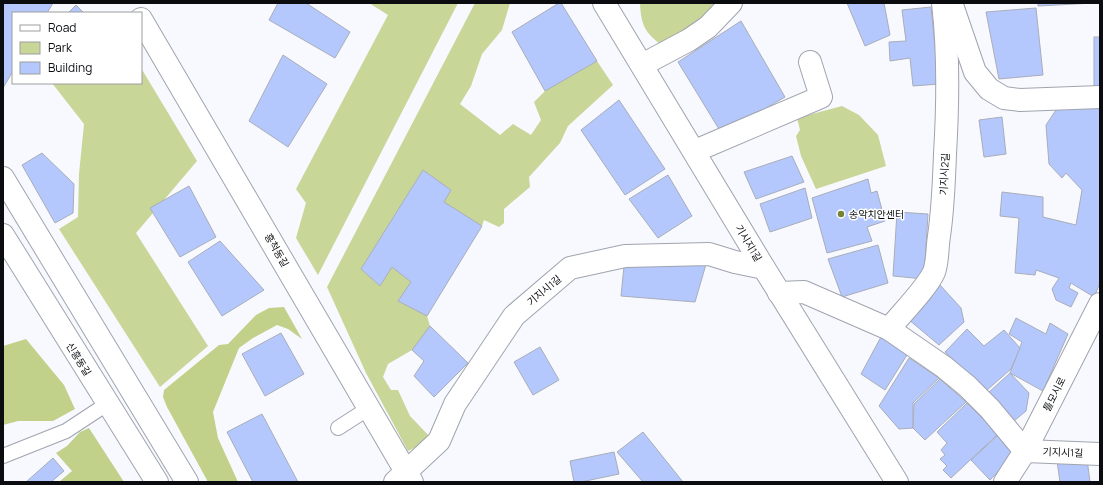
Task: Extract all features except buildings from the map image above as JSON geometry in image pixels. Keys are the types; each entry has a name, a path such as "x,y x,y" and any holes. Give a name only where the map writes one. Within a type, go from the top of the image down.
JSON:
{"street":[{"path":"132,3 136,12"},
{"path":"642,65 689,40 708,26 731,3"},
{"name":"기지시2길","path":"889,329 933,273 937,259 937,245 942,216 948,100 947,37 943,3"},
{"path":"952,3 975,72 989,89 1004,98 1020,100 1100,97"},
{"name":"기시지1길","path":"607,5 779,293 897,482"},
{"name":"흥척동길","path":"142,21 370,408 404,479"},
{"path":"695,151 822,97 810,62"},
{"path":"3,178 187,482"},
{"name":"신흥동길","path":"3,235 157,482"},
{"name":"기지시1길","path":"404,479 439,441 455,404 514,316 570,268 625,256 709,254 734,262 764,268"},
{"path":"779,293 804,292 889,329 944,367 967,386 990,409 1025,450"},
{"name":"틀모시로","path":"1005,482 1025,450 1100,304"},
{"name":"기지시1길","path":"1025,450 1100,454"}],"lane":[{"path":"3,456 66,431 107,404"},
{"path":"338,428 370,408"}],"green space":[{"path":"369,3 458,3 318,275 296,238 306,203 296,189 388,15"},
{"path":"475,3 510,3 502,30 482,54 471,86 460,104 500,135 513,124 531,135 541,120 534,102 545,91 597,61 613,85 568,126 560,143 529,177 530,187 504,209 504,223 499,227 484,220 482,226 444,202 451,190 423,170 361,269 380,286 392,267 411,282 398,301 427,316 430,326 412,350 388,364 383,377 391,390 398,390 410,416 432,439 408,451 366,373 327,287"},
{"path":"640,3 725,3 664,47 648,33 645,28"},
{"path":"142,70 197,161 136,233 208,346 160,387 59,229 78,217 79,174 84,124 53,84 142,84"},
{"path":"842,106 859,115 878,135 886,166 816,189 801,156 796,136 800,130 797,118"},
{"path":"284,307 302,339 288,329 277,325 253,338 239,348 213,412 218,438 238,482 208,482 167,407 163,397 164,390 219,345 228,344 256,315 269,308"},
{"path":"26,339 64,385 75,409 53,421 18,421 3,425 3,346"},
{"path":"89,428 124,482 59,482 72,471 56,453 67,446 80,432"}],"place":[{"name":"송악치안센터","path":"841,214"}]}
